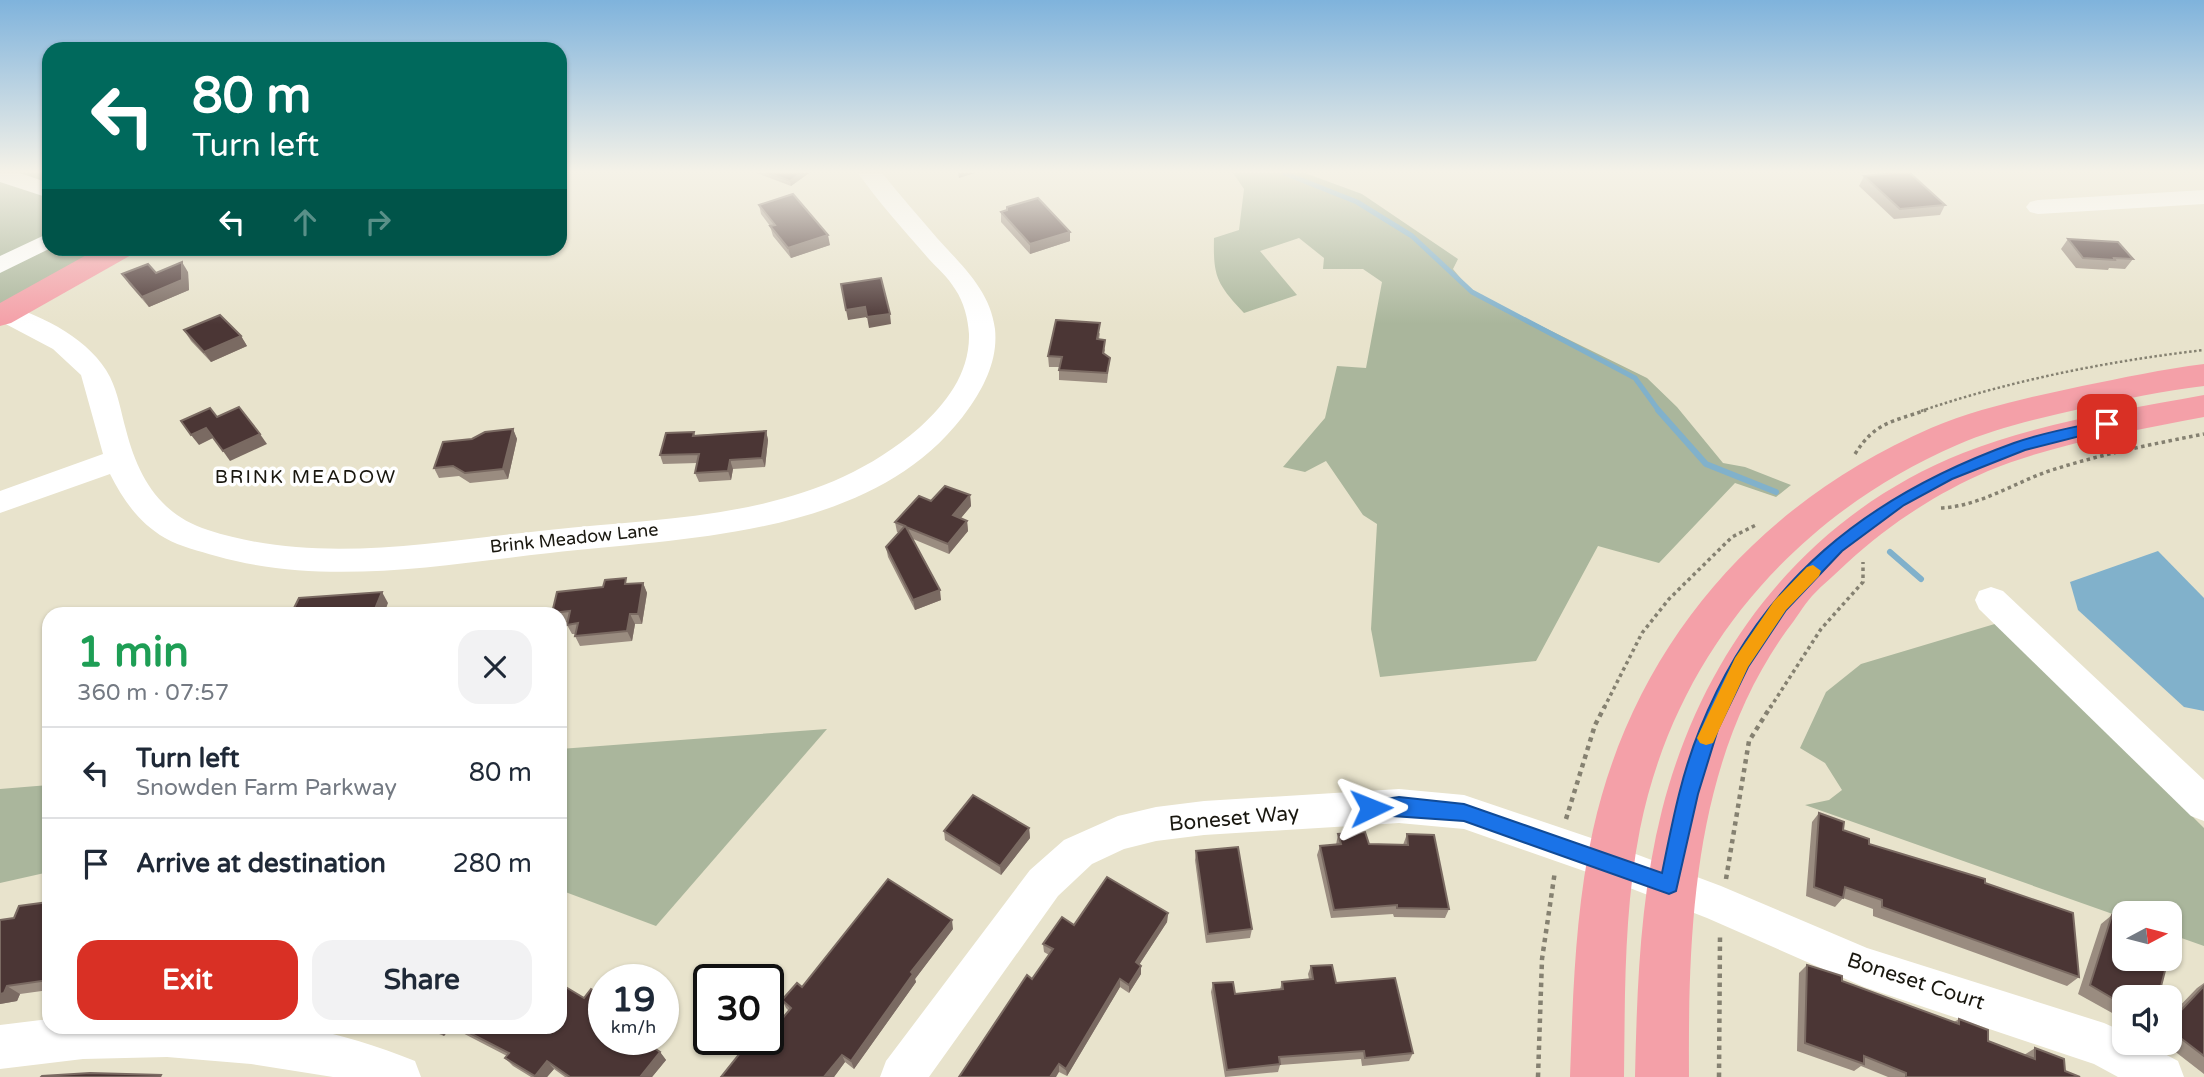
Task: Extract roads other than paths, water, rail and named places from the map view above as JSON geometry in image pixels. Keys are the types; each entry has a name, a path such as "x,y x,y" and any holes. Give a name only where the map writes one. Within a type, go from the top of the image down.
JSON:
{"main road":[{"path":"3,315 108,256"},
{"path":"1597,1077 1601,945 1609,862 1625,794 1639,751 1677,665 1695,636 1743,574 1802,519 1867,474 1943,437 2047,405 2172,378 2204,375"},
{"path":"1662,1077 1660,997 1669,884 1688,794 1709,729 1741,663 1780,605 1837,546 1899,501 1947,475 2021,446 2082,429 2204,405"}],"street":[{"name":"Brink Meadow Lane","path":"3,315 50,334 92,370 101,389 118,460 137,497 170,526 194,538 255,556 292,560 370,560 723,522 800,506 861,483 926,440 959,404 974,379 982,344 979,317 969,290 912,223"},
{"path":"0,266 42,244"},
{"path":"0,502 118,460"},
{"path":"1991,600 2204,804"},
{"name":"Boneset Way","path":"902,1077 1044,883 1079,852 1118,833 1204,818 1399,806 1464,812 1669,884"},
{"name":"Boneset Court","path":"1669,884 1864,967 2104,1045 2162,1077"},
{"path":"0,1047 123,1035 244,1040 336,1056 399,1077"}],"water":[{"path":"2158,551 2204,598 2204,711 2184,707 2078,610 2070,582"}],"waterway":[{"path":"1391,223 1412,236 1472,292 1635,378 1659,411"},
{"path":"1658,410 1706,464 1776,492"},
{"path":"1890,552 1921,579"}],"district":[{"name":"BRINK MEADOW","path":"306,476"}]}
